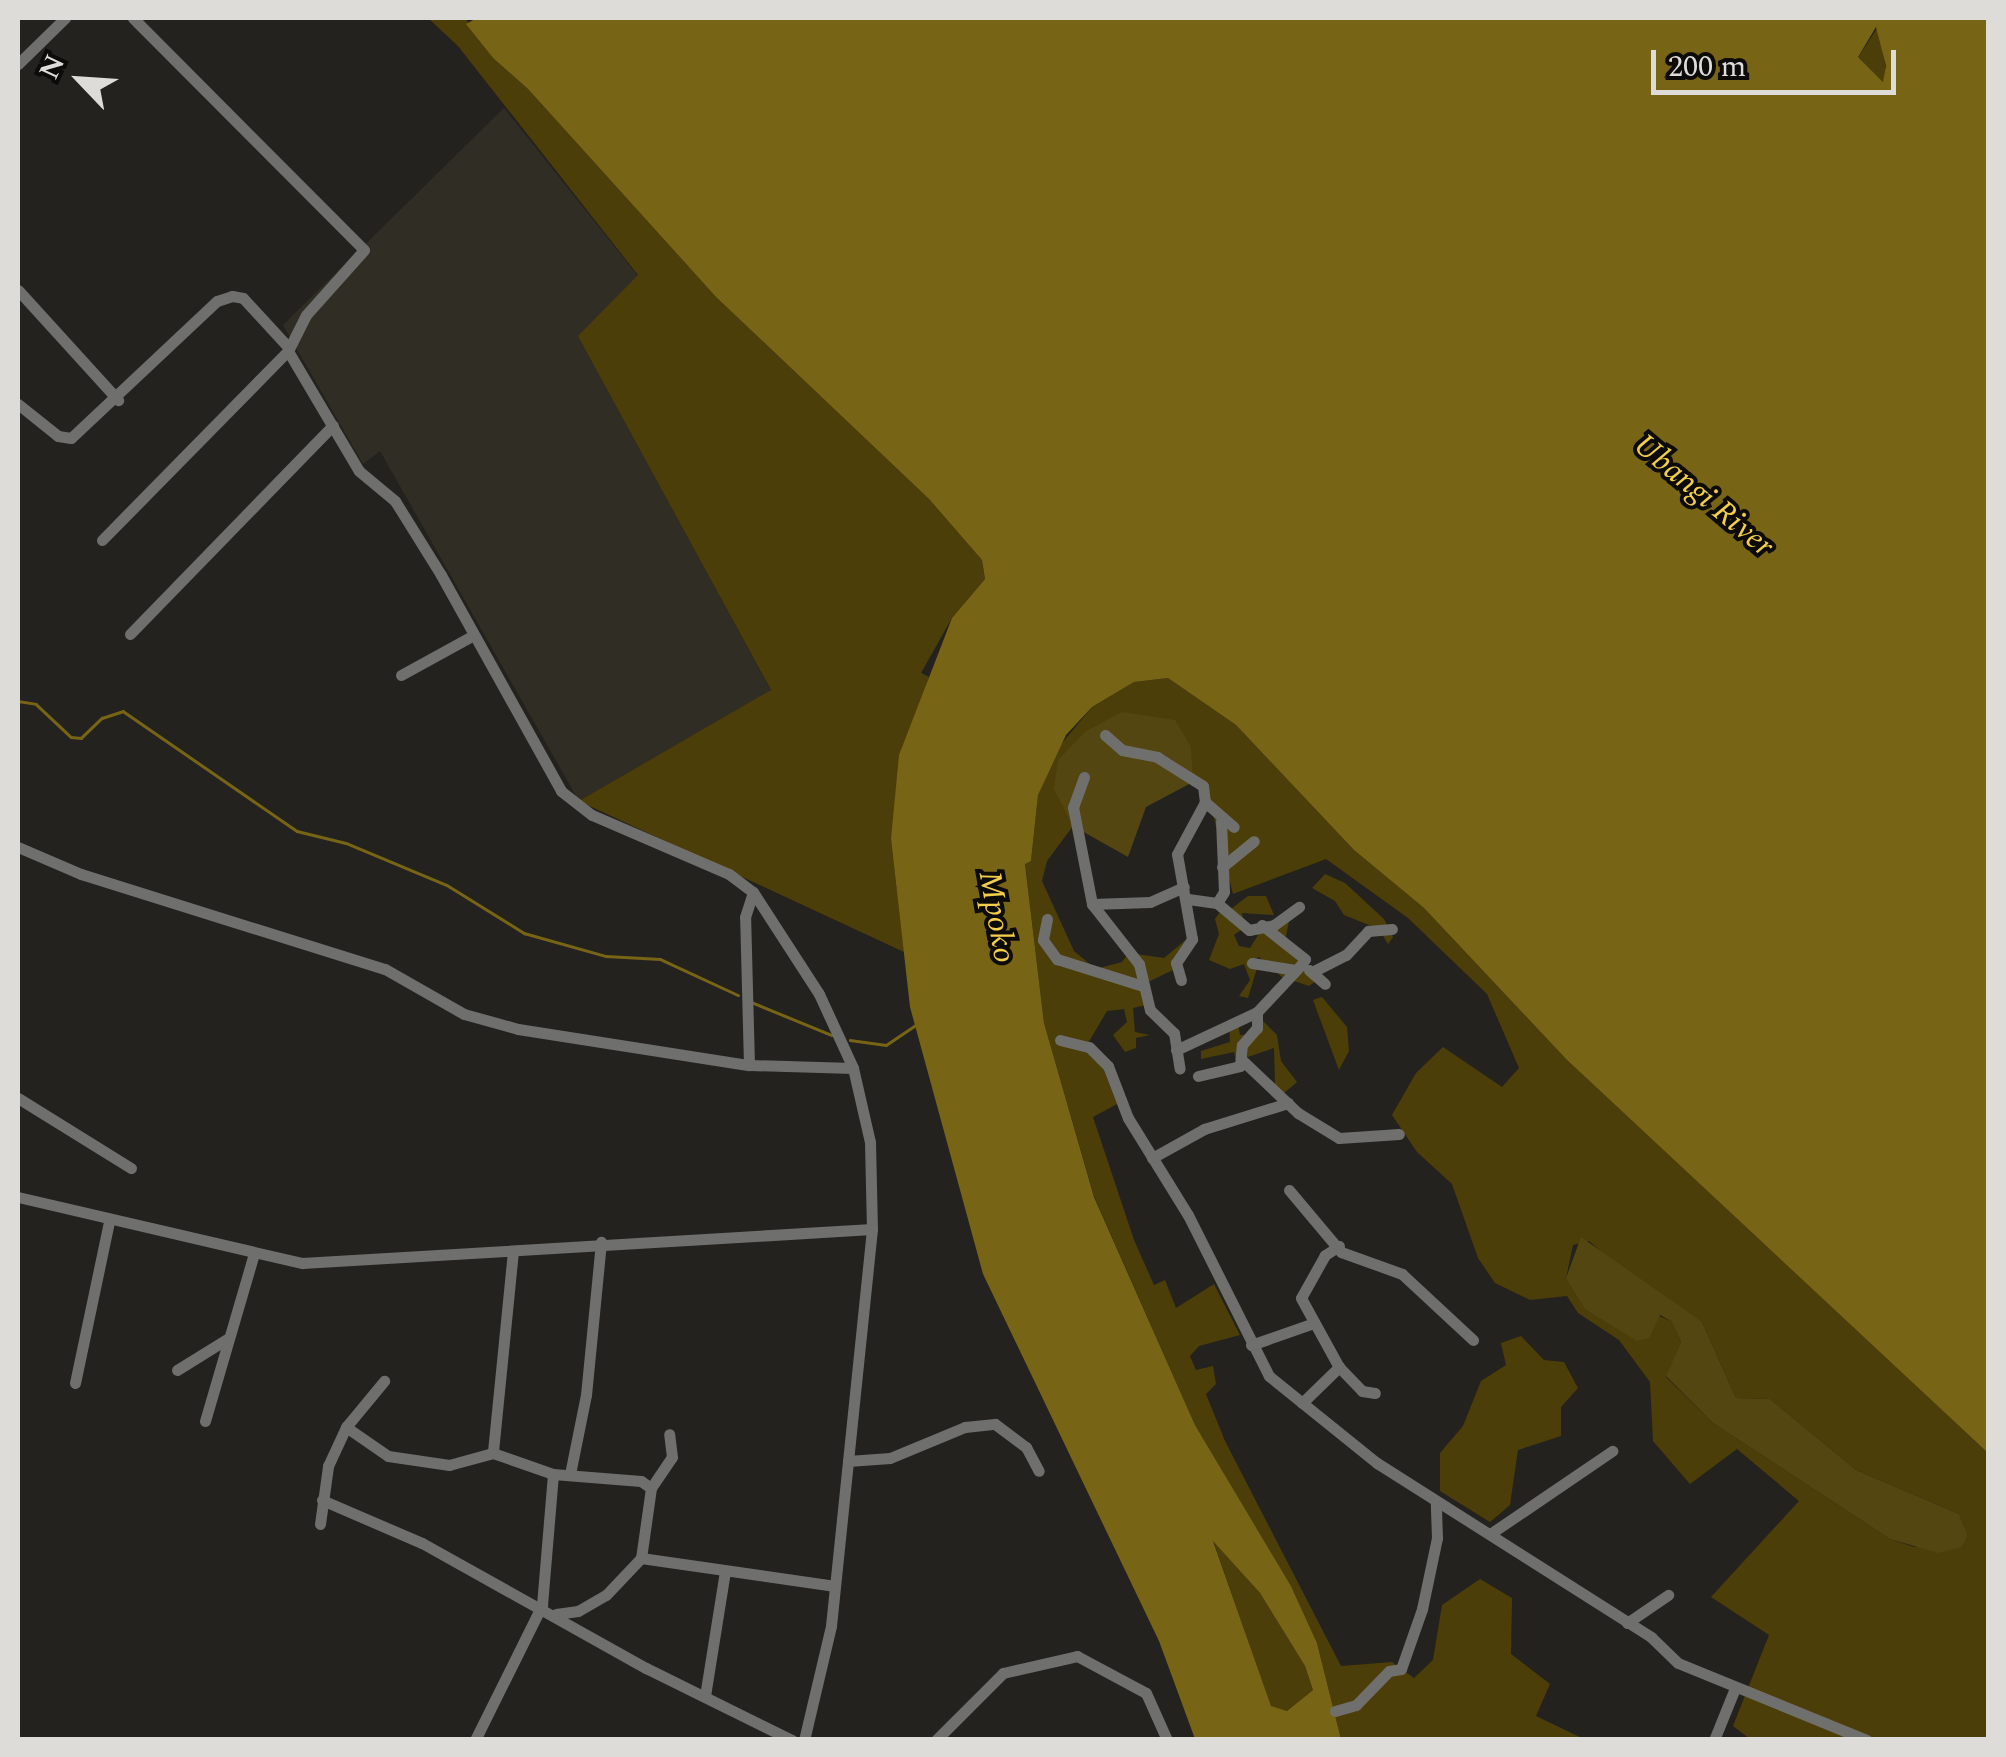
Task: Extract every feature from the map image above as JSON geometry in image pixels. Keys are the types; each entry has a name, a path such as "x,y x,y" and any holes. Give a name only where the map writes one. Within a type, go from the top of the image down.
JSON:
{"street":[{"path":"18,64 65,18"},
{"path":"102,540 288,349 364,250 132,18"},
{"path":"18,290 118,400"},
{"path":"18,404 58,436 71,438 118,400 217,301 232,296 243,298 288,349 359,471 395,502 571,801 753,892 819,994 853,1068 870,1142 872,1229 826,1659 804,1740"},
{"path":"130,634 333,424"},
{"path":"401,675 472,636"},
{"path":"1104,735 1122,750 1157,757 1203,786 1205,802 1221,821 1234,827"},
{"path":"1084,777 1073,807 1092,904 1139,964 1150,1010 1170,1024 1180,1069"},
{"path":"1182,980 1176,963 1192,939 1177,854 1205,802"},
{"path":"1217,903 1222,867 1221,821"},
{"path":"1222,867 1254,841"},
{"path":"18,847 81,874 385,969 464,1014 580,1041 749,1066 853,1068"},
{"path":"749,1066 745,917 753,892"},
{"path":"1092,904 1150,902 1186,893 1217,903 1249,930 1300,907"},
{"path":"1047,919 1043,940 1057,959 1143,986"},
{"path":"1262,926 1305,959 1303,969"},
{"path":"1176,1050 1256,1012 1303,969 1346,955 1368,931 1392,929"},
{"path":"1252,963 1303,969 1325,984"},
{"path":"1256,1012 1257,1028 1242,1045 1243,1061 1288,1102 1339,1138 1398,1134"},
{"path":"1060,1040 1101,1055 1269,1376 1436,1504 1490,1534 1627,1623 1678,1663 1866,1740"},
{"path":"1198,1076 1243,1061"},
{"path":"18,1098 131,1168"},
{"path":"1152,1158 1204,1129 1288,1102"},
{"path":"1290,1190 1348,1256 1402,1274 1473,1340"},
{"path":"18,1197 253,1256 302,1263 602,1242 872,1229"},
{"path":"75,1383 109,1221"},
{"path":"570,1474 586,1395 602,1242"},
{"path":"1339,1246 1324,1255 1302,1292 1310,1324 1339,1368 1362,1392 1375,1393"},
{"path":"493,1454 513,1251"},
{"path":"205,1421 253,1256"},
{"path":"1251,1345 1310,1324"},
{"path":"176,1370 227,1339"},
{"path":"1302,1403 1339,1368"},
{"path":"320,1524 322,1500 346,1427 384,1381"},
{"path":"848,1461 890,1458 965,1427 995,1424 1026,1447 1039,1471"},
{"path":"346,1427 388,1456 449,1466 493,1454 553,1474 642,1481 651,1488"},
{"path":"556,1614 578,1611 606,1595 641,1558 651,1488 669,1466 669,1434"},
{"path":"1490,1534 1612,1450"},
{"path":"475,1740 542,1605 553,1474"},
{"path":"322,1500 542,1605 792,1740"},
{"path":"1335,1712 1356,1705 1389,1671 1401,1669 1422,1609 1437,1538 1436,1504"},
{"path":"641,1558 834,1586"},
{"path":"705,1696 725,1570"},
{"path":"1627,1623 1668,1595"},
{"path":"936,1740 1003,1673 1077,1656 1146,1693 1168,1740"},
{"path":"1714,1740 1734,1688"}],"shaded area":[{"path":"428,18 465,18 494,59 528,89 716,297 929,499 982,560 985,579 952,618 921,673 929,677 891,839 904,952 579,801 771,690 578,336 638,275 458,46"},
{"path":"1878,27 1887,75 1883,82 1858,57"},
{"path":"504,108 638,276 579,336 771,691 579,801 380,451 363,464 283,325"},
{"path":"1168,678 1236,725 1354,850 1424,908 1567,1060 1988,1453 1988,1739 1750,1739 1733,1726 1769,1635 1711,1597 1799,1501 1737,1449 1690,1484 1653,1441 1650,1382 1619,1340 1578,1313 1567,1296 1530,1300 1495,1283 1478,1258 1452,1184 1417,1152 1392,1115 1416,1073 1443,1047 1502,1087 1519,1068 1487,994 1408,918 1326,859 1233,894 1205,783 1193,782 1073,826 1047,861 1042,881 1074,951 1096,969 1122,962 1129,953 1164,958 1188,938 1173,970 1146,983 1146,1005 1133,1008 1135,1032 1150,1035 1136,1038 1136,1048 1125,1052 1113,1035 1127,1022 1124,1009 1107,1011 1084,1050 1103,1068 1117,1104 1093,1117 1134,1240 1154,1285 1165,1280 1176,1308 1214,1284 1240,1335 1199,1346 1190,1356 1196,1370 1213,1366 1216,1384 1206,1394 1225,1441 1341,1666 1392,1662 1414,1678 1433,1660 1442,1605 1480,1579 1512,1598 1511,1654 1550,1684 1536,1716 1584,1739 1341,1739 1317,1643 1291,1586 1195,1425 1094,1196 1044,1023 1025,863 1031,861 1038,795 1057,749 1092,707 1134,682","holes":["1589,1241 1638,1283 1702,1322 1736,1398 1770,1399 1856,1470 1959,1514 1968,1536 1962,1547 1914,1547 1890,1539 1713,1423 1666,1377 1681,1342 1671,1321 1566,1278 1573,1245"]},
{"path":"1122,712 1175,720 1191,747 1193,782 1146,807 1128,857 1073,826 1054,789 1058,760 1086,731"},
{"path":"1325,874 1345,883 1384,919 1393,937 1388,944 1379,929 1344,915 1335,901 1312,888"},
{"path":"1248,896 1266,896 1274,915 1242,913 1245,927 1234,935 1239,946 1250,948 1262,929 1290,917 1284,945 1317,980 1309,986 1282,977 1259,957 1250,961 1257,968 1248,998 1239,996 1250,980 1244,964 1230,969 1209,960 1219,934 1215,919 1226,904 1231,909"},
{"path":"1322,997 1347,1027 1349,1051 1339,1070 1313,1000"},
{"path":"1262,1020 1277,1035 1281,1061 1297,1082 1284,1093 1275,1084 1274,1048 1236,1061 1234,1052 1201,1059 1201,1051 1230,1042 1229,1024 1238,1023 1240,1035 1257,1034"},
{"path":"1581,1237 1702,1322 1736,1398 1770,1399 1856,1470 1959,1514 1968,1536 1962,1547 1938,1553 1890,1539 1713,1423 1666,1376 1681,1342 1671,1321 1660,1315 1649,1338 1637,1341 1585,1309 1566,1278"},
{"path":"1521,1336 1544,1360 1564,1362 1578,1388 1561,1407 1561,1436 1518,1450 1510,1505 1490,1522 1440,1491 1440,1453 1463,1426 1481,1381 1506,1365 1501,1343"},
{"path":"1213,1540 1260,1593 1305,1666 1313,1690 1287,1711 1271,1707"}],"water":[{"path":"477,18 1988,18 1988,1453 1567,1060 1424,908 1354,850 1236,725 1168,678 1134,682 1092,707 1066,735 1038,795 1031,861 1025,864 1044,1023 1094,1197 1195,1425 1291,1586 1317,1643 1341,1739 1195,1739 1159,1641 983,1274 910,1007 891,839 899,755 952,618 985,579 982,560 929,499 716,297 466,24","holes":["1876,27 1886,66 1883,82 1858,57","1213,1541 1260,1593 1305,1666 1313,1690 1287,1711 1271,1706"]}],"waterway":[{"path":"18,701 36,704 71,737 81,738 102,718 123,711 297,831 346,843 447,885 524,933 606,956 660,959 738,995"},
{"path":"751,1002 832,1035"},
{"path":"850,1040 886,1045 917,1024"}],"water label":[{"name":"Ubangi River","path":"1703,496"},
{"name":"Mpoko","path":"996,917"}]}
